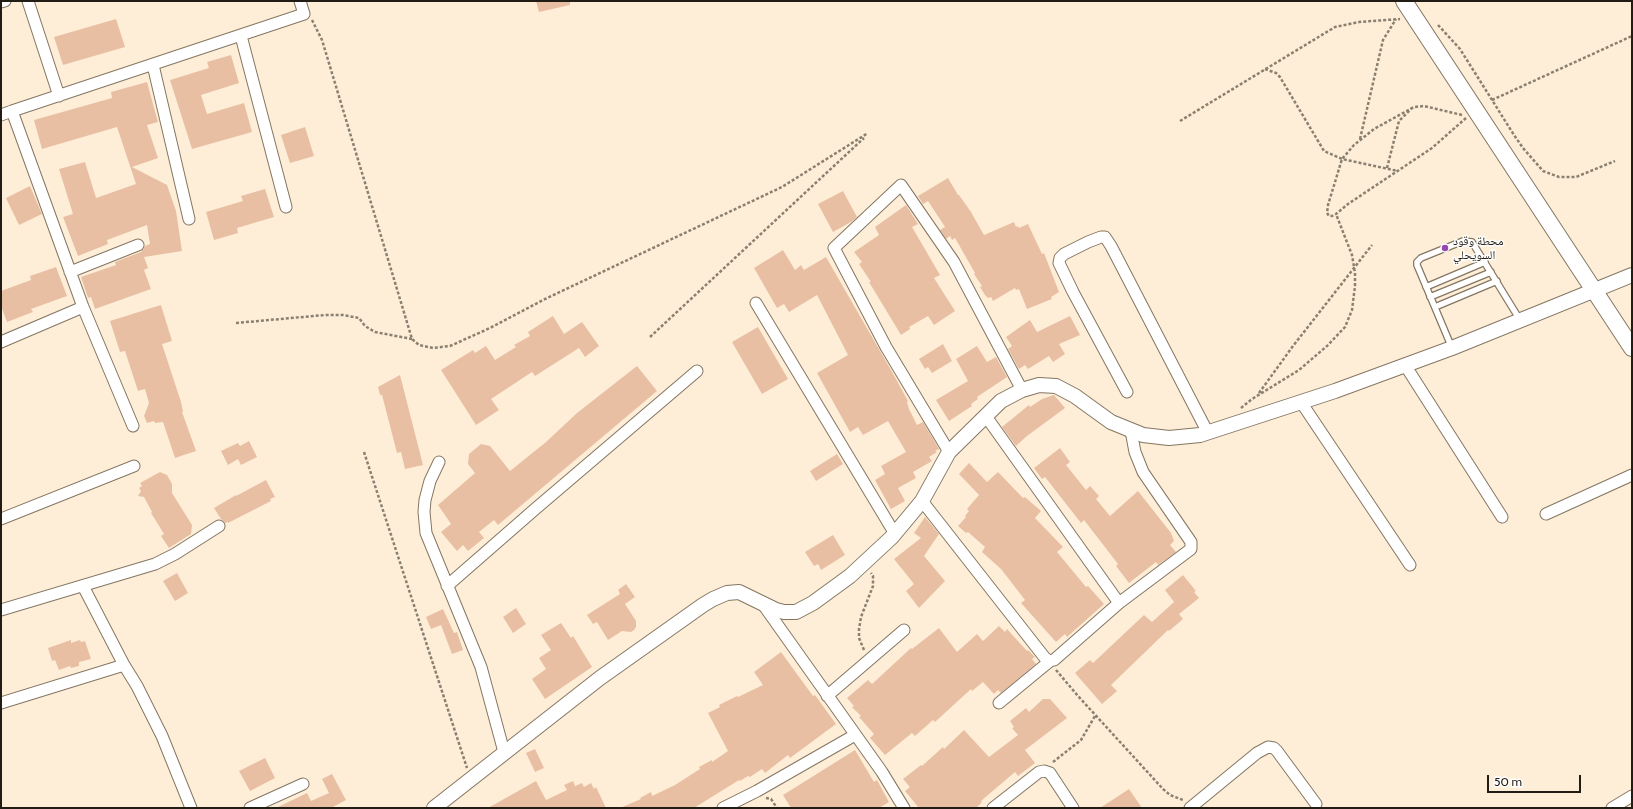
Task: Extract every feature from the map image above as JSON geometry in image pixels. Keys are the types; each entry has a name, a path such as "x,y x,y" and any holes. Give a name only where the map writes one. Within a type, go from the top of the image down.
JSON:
{"main road":[{"path":"1404,1 1632,348"}],"street":[{"path":"1,2 5,1"},
{"path":"28,1 59,96"},
{"path":"1,115 304,14 300,1"},
{"path":"241,36 286,207"},
{"path":"153,65 189,219"},
{"path":"12,111 70,272 133,426"},
{"path":"949,452 886,347 834,248 901,185 954,262 1022,390"},
{"path":"1127,392 1059,263 1060,258 1064,254 1101,237 1105,237 1111,246 1208,433"},
{"path":"70,272 138,245"},
{"path":"434,808 600,678 703,605 724,594 739,592 776,610 784,612 802,610 850,576 895,534 922,501 949,452 1001,401 1022,390 1039,385 1056,386 1075,396 1102,417 1143,436 1169,438 1208,433 1301,402 1452,348 1632,275"},
{"path":"756,303 895,534"},
{"path":"1,342 84,307"},
{"path":"1405,365 1502,517"},
{"path":"447,586 697,371"},
{"path":"1301,402 1410,565"},
{"path":"985,416 1118,603"},
{"path":"999,703 1050,661 1054,660 1118,603 1188,552 1192,546 1143,472 1135,452 1131,431"},
{"path":"439,462 428,490 424,512 424,524 431,546 481,667 504,752"},
{"path":"1,519 134,466"},
{"path":"1546,514 1632,476"},
{"path":"922,501 1045,658 1050,661"},
{"path":"1,610 155,564 175,554 219,526"},
{"path":"83,586 162,736 191,808"},
{"path":"762,603 882,772 904,808"},
{"path":"827,696 904,630"},
{"path":"1,703 124,665"},
{"path":"724,808 757,792 855,735"},
{"path":"1190,808 1257,753 1268,747 1274,748 1277,751 1316,804"},
{"path":"993,808 1039,772 1044,771 1050,773 1073,808"},
{"path":"250,808 303,784"},
{"path":"1612,808 1632,796"}],"lane":[{"path":"1452,348 1417,265 1417,262 1421,258 1466,241 1472,242 1520,320"},
{"path":"1426,287 1485,262"},
{"path":"1430,297 1491,272"},
{"path":"1435,307 1497,281"}],"path":[{"path":"304,14 315,22 322,40 412,339"},
{"path":"1180,121 1335,27 1359,22 1416,18"},
{"path":"1360,140 1382,44 1389,28 1396,19"},
{"path":"1436,23 1460,49 1523,148 1543,171 1559,177 1576,177 1615,161"},
{"path":"1492,100 1632,36"},
{"path":"1265,69 1276,73 1280,77 1324,151 1342,159 1398,171"},
{"path":"1424,106 1462,115 1470,115 1432,148 1348,204 1336,214 1329,216 1327,210 1342,159 1360,140 1390,119 1414,107 1424,106"},
{"path":"1387,168 1399,121 1414,107"},
{"path":"236,323 325,315 343,315 358,318 365,326 375,332 412,339 419,345 433,348 450,346 490,328 545,298 782,187 868,133 650,337"},
{"path":"1239,423 1239,410 1258,395 1299,370 1327,346 1345,327 1352,310 1355,286 1355,268 1352,255 1336,214"},
{"path":"1258,395 1293,346 1372,245"},
{"path":"364,452 470,780"},
{"path":"862,565 871,574 873,580 873,586 861,617 859,629 861,644 870,659"},
{"path":"1050,661 1095,716 1163,789 1177,798 1200,800"},
{"path":"1039,772 1081,740 1095,716"}],"building":[{"path":"536,1 570,1 570,5 539,12"},
{"path":"116,19 125,47 63,65 54,37"},
{"path":"231,55 239,83 201,95 207,114 244,103 252,132 192,149 170,80 209,68 207,62"},
{"path":"147,82 158,122 147,125 158,158 132,167 167,185 176,211 182,251 144,257 148,268 144,270 151,289 95,309 91,297 88,298 81,277 116,265 115,262 141,252 145,246 150,244 147,225 107,240 108,244 78,256 63,217 73,214 59,169 85,162 96,198 136,184 117,127 42,149 34,120 112,98 111,92"},
{"path":"305,127 314,156 290,163 281,135"},
{"path":"948,178 958,195 971,212 984,235 1014,222 1016,227 1018,226 1019,228 1028,224 1042,254 1044,253 1059,292 1051,297 1052,299 1027,309 1019,289 1016,290 1015,288 993,301 991,297 988,298 985,295 980,287 982,286 955,238 952,240 950,236 946,239 940,230 945,227 928,201 923,204 918,196"},
{"path":"30,186 42,214 19,225 6,198"},
{"path":"265,189 274,217 237,228 238,233 214,240 206,212 243,201 241,196"},
{"path":"843,191 857,217 833,232 818,204"},
{"path":"906,205 918,224 912,227 940,275 934,278 955,311 934,325 928,316 909,327 910,329 901,335 859,264 862,262 854,252 879,235 875,227"},
{"path":"783,250 795,270 801,265 804,270 826,257 908,401 909,409 917,425 923,422 939,449 929,457 932,461 913,472 916,478 898,488 905,501 891,509 875,480 885,474 881,466 906,452 888,421 863,435 858,427 850,432 817,373 848,355 817,295 789,312 784,304 777,308 754,268"},
{"path":"56,267 67,296 31,309 33,312 7,322 1,306 1,291 31,280 30,276"},
{"path":"161,305 172,341 162,344 181,402 182,412 196,451 175,458 163,422 155,423 154,421 147,423 144,416 149,403 145,389 138,391 125,351 120,352 110,321"},
{"path":"553,316 564,334 582,322 599,346 585,357 579,348 535,376 532,372 491,399 499,410 476,425 441,370 473,350 475,353 486,346 495,360 516,347 514,345 530,336 528,332"},
{"path":"1070,316 1080,335 1059,344 1065,354 1053,362 1049,356 1028,369 1025,365 1019,369 1008,349 1012,346 1006,337 1030,320 1037,332"},
{"path":"758,327 788,379 762,394 732,342"},
{"path":"943,344 952,361 932,373 928,367 925,369 919,359"},
{"path":"977,346 987,362 996,357 1007,377 977,397 978,399 971,404 972,406 949,421 936,400 968,381 956,359"},
{"path":"637,366 657,391 498,525 494,520 479,532 484,538 468,551 463,545 457,551 441,532 451,524 438,505 475,473 468,464 469,454 481,444 490,446 510,471 546,442 577,413"},
{"path":"400,375 423,465 405,469 401,452 397,453 382,395 380,395 378,387"},
{"path":"1054,395 1065,408 1016,446 1002,427 1029,405 1030,407 1042,399"},
{"path":"249,441 257,457 241,465 238,459 228,465 221,451 238,443 240,446"},
{"path":"1060,448 1070,462 1066,465 1086,490 1090,486 1099,496 1096,499 1110,516 1138,491 1171,533 1174,541 1170,545 1176,552 1158,565 1156,562 1129,583 1116,566 1118,564 1084,520 1081,523 1045,477 1042,479 1034,468"},
{"path":"837,454 843,464 816,481 810,471"},
{"path":"969,463 987,482 998,472 1023,498 1025,497 1041,511 1035,518 1063,547 1057,552 1086,587 1088,586 1104,604 1067,637 1065,634 1056,642 1021,603 1025,600 1001,569 982,552 985,547 968,532 966,533 958,526 966,517 965,516 969,511 967,509 979,495 959,474"},
{"path":"160,472 167,475 172,484 172,493 192,525 191,534 169,548 161,536 164,534 151,513 152,512 144,497 138,496 141,491 139,488 142,486 140,483"},
{"path":"266,480 275,497 270,499 271,501 228,523 225,523 221,519 214,508"},
{"path":"925,517 939,534 924,556 945,581 919,608 906,591 914,584 894,559 921,538 914,533"},
{"path":"833,535 845,555 821,570 818,564 814,566 805,552"},
{"path":"177,573 188,593 175,601 163,581"},
{"path":"1183,575 1196,591 1194,592 1199,598 1179,614 1183,619 1169,631 1168,630 1111,685 1117,691 1102,704 1075,673 1090,660 1093,663 1144,615 1152,622 1174,602 1165,590"},
{"path":"626,584 635,597 625,604 636,621 636,627 631,632 622,631 608,640 597,622 593,624 587,615 620,594 618,590"},
{"path":"516,608 526,624 513,633 503,617"},
{"path":"443,609 454,633 457,632 463,650 452,654 441,625 431,629 426,617"},
{"path":"561,623 571,638 573,636 592,667 545,699 532,679 546,669 539,658 551,650 541,635"},
{"path":"999,626 1005,632 1007,629 1027,651 1028,650 1035,657 1032,659 1036,664 1001,693 998,690 994,694 983,682 972,691 971,689 935,722 933,720 915,736 912,733 885,755 870,738 874,734 859,717 861,716 852,707 854,706 847,698 868,680 872,684 911,648 912,649 939,628 957,652 977,634 983,641"},
{"path":"71,640 71,643 80,640 81,642 85,641 91,659 79,662 79,666 71,668 70,666 59,670 55,660 52,661 48,648"},
{"path":"781,652 813,696 815,695 836,724 790,758 788,755 765,773 762,769 750,777 748,776 740,781 739,780 694,808 620,808 641,799 640,798 651,792 652,796 675,785 700,769 699,767 712,760 712,762 728,751 708,713 720,707 719,705 763,685 754,672"},
{"path":"1043,699 1050,699 1067,718 1025,750 1035,763 1018,776 1015,772 981,801 982,802 976,808 919,808 905,791 910,787 903,779 921,765 922,766 943,747 944,749 964,730 989,757 1018,735 1012,728 1014,727 1010,721 1026,708 1029,712"},
{"path":"535,749 544,768 535,772 526,753"},
{"path":"855,750 874,782 877,780 889,802 879,808 791,808 783,795"},
{"path":"265,758 275,778 250,791 239,771"},
{"path":"332,774 346,800 331,808 276,808 307,793 311,801 329,793 322,779"},
{"path":"536,781 546,800 567,790 564,785 573,781 575,786 582,783 584,787 591,783 594,789 596,787 606,808 488,808"},
{"path":"1129,789 1142,808 1100,808"}],"place":[{"name":"محطة وقود السويحلي","path":"1445,248"}]}
